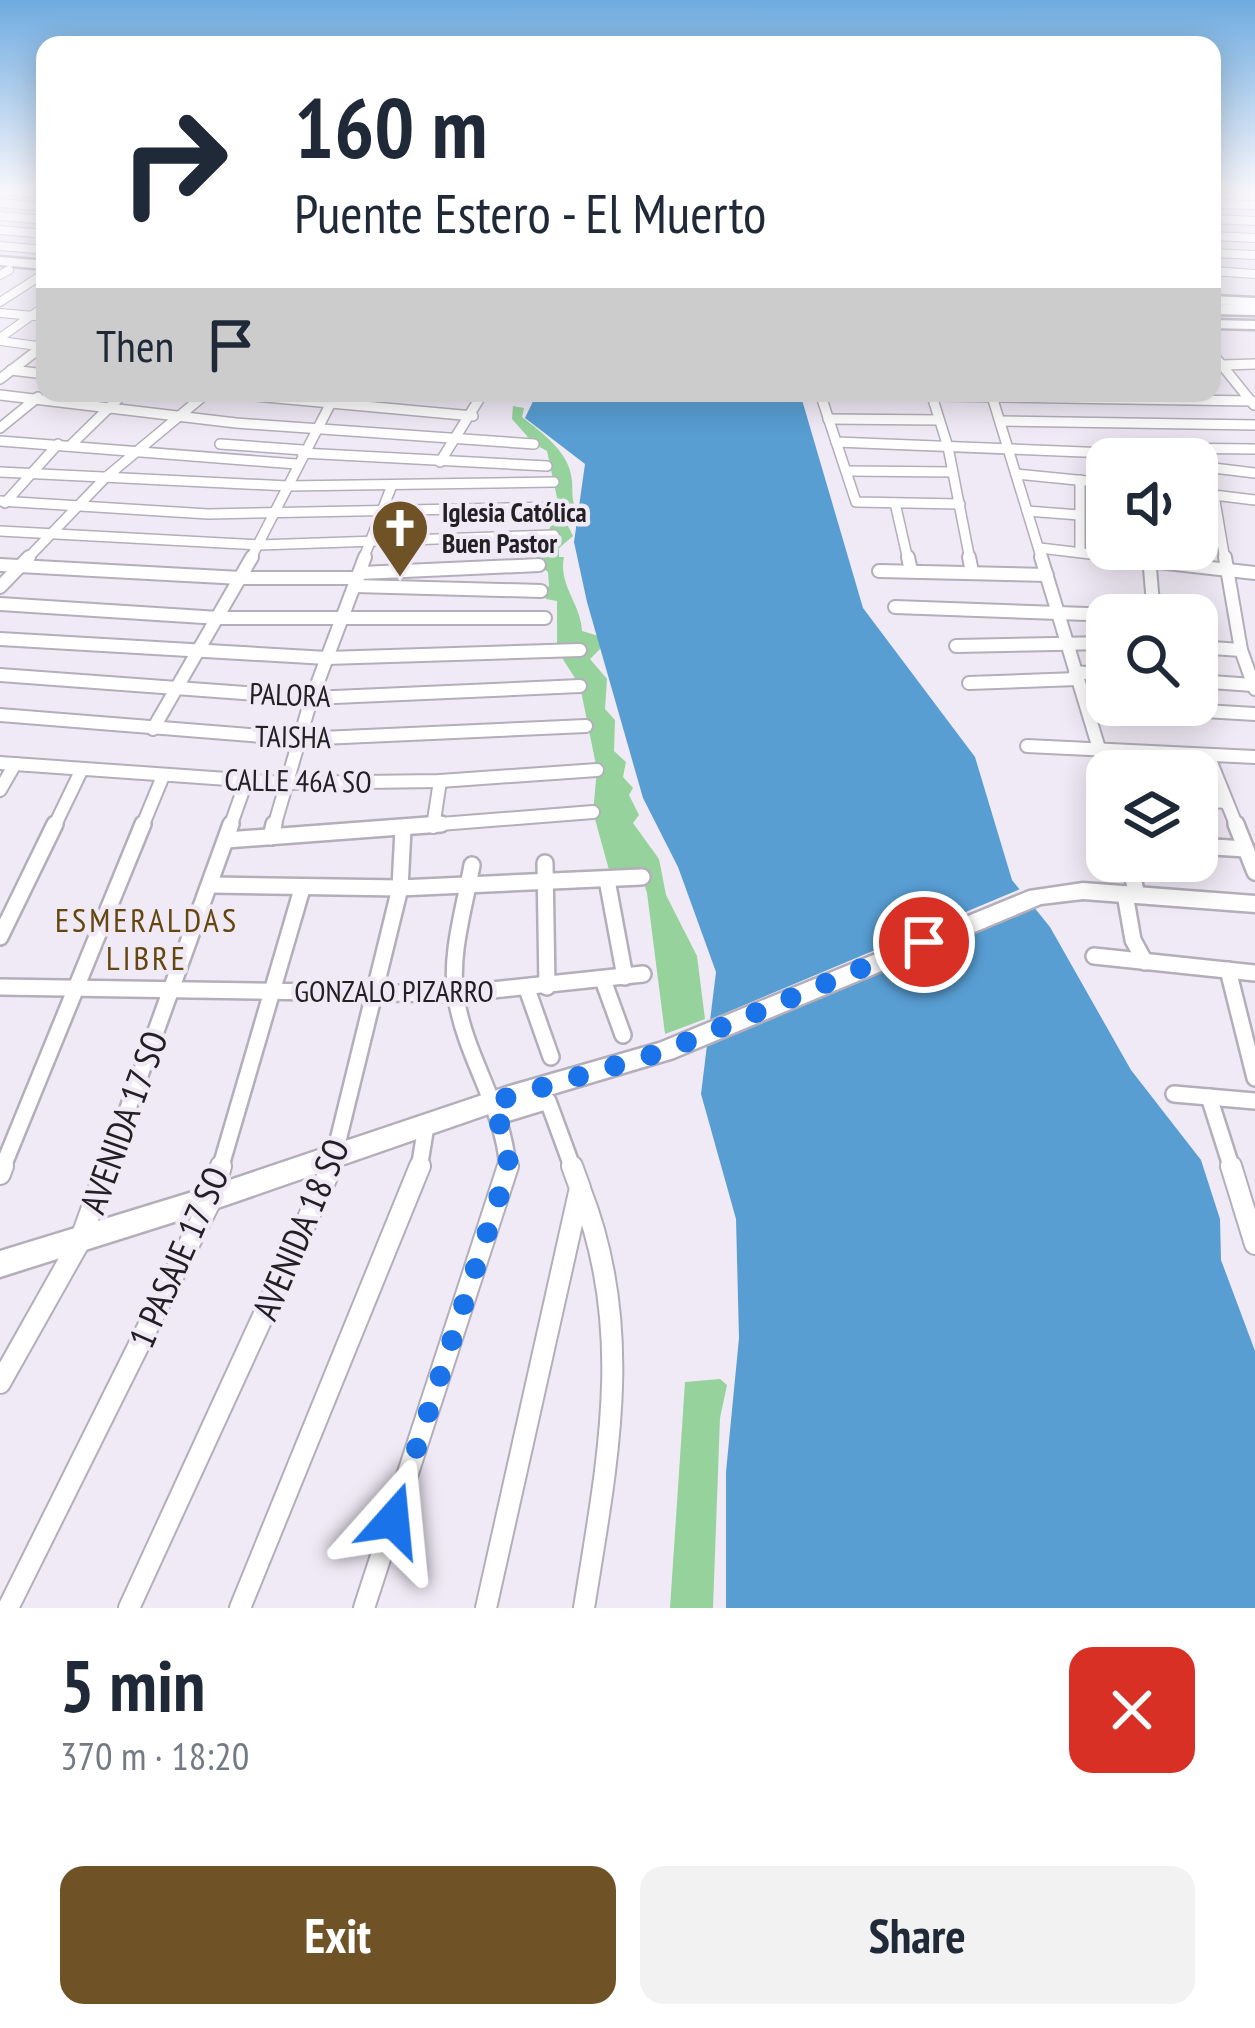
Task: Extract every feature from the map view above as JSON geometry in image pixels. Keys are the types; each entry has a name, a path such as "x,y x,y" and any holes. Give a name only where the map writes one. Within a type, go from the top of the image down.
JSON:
{"highway":[{"path":"2,268 36,269"},
{"path":"1221,312 1255,314"}],"street":[{"path":"1221,272 1255,274"},
{"path":"3,298 36,275"},
{"path":"0,339 36,312"},
{"path":"0,313 36,316"},
{"path":"0,339 36,345"},
{"path":"0,379 36,352"},
{"path":"0,360 23,361"},
{"path":"1222,364 1255,364"},
{"path":"1222,364 1253,404"},
{"path":"11,370 36,373"},
{"path":"1221,376 1231,375"},
{"path":"0,395 34,400"},
{"path":"0,428 34,400"},
{"path":"50,402 314,429 534,444"},
{"path":"2,504 114,402"},
{"path":"0,587 105,478 196,402"},
{"path":"308,402 472,416"},
{"path":"440,462 479,402"},
{"path":"823,402 856,502 960,504"},
{"path":"934,402 948,447 972,572"},
{"path":"993,402 1086,704"},
{"path":"1128,402 1149,438"},
{"path":"1221,402 1253,404"},
{"path":"153,728 259,545 327,404"},
{"path":"828,418 939,420"},
{"path":"1000,421 1255,425"},
{"path":"211,457 236,422"},
{"path":"0,441 211,457 547,466"},
{"path":"836,442 1086,452"},
{"path":"220,445 300,456"},
{"path":"1218,451 1255,449"},
{"path":"1218,469 1255,473"},
{"path":"0,472 288,486 554,482"},
{"path":"848,472 952,472"},
{"path":"1016,474 1086,481"},
{"path":"1080,480 1080,550"},
{"path":"271,837 283,783 312,698 392,484"},
{"path":"1218,495 1255,500"},
{"path":"895,503 911,571"},
{"path":"2,504 275,514 559,507"},
{"path":"1027,512 1079,515"},
{"path":"1218,516 1254,687 1218,683"},
{"path":"0,531 259,545 554,535"},
{"path":"1040,548 1086,550"},
{"path":"0,566 541,591"},
{"path":"358,579 539,566"},
{"path":"1218,568 1255,573"},
{"path":"879,571 1047,575"},
{"path":"0,604 218,618 545,618"},
{"path":"895,607 1086,613"},
{"path":"0,639 327,658 580,650"},
{"path":"956,646 1086,642"},
{"name":"PALORA","path":"0,675 312,698 580,686"},
{"path":"969,682 1086,676"},
{"path":"1218,711 1255,714"},
{"name":"TAISHA","path":"0,716 298,739 586,726"},
{"path":"1092,726 1098,748"},
{"path":"1028,746 1129,750"},
{"path":"1218,756 1255,758"},
{"path":"0,790 8,764"},
{"name":"CALLE 46A SO","path":"8,764 283,783 440,781 597,770"},
{"path":"0,938 82,770"},
{"path":"0,1174 163,776"},
{"path":"433,827 440,781"},
{"path":"1218,781 1255,872"},
{"name":"AVENIDA 17 SO","path":"0,1383 80,1241 246,782"},
{"path":"1218,801 1226,802"},
{"path":"227,840 592,812"},
{"name":"AVENIDA 18 SO","path":"129,1608 338,1156 400,888 403,829"},
{"path":"1218,847 1246,849"},
{"path":"544,862 547,987"},
{"path":"364,1608 508,1169 499,1105 454,994 472,865"},
{"path":"211,885 400,888 642,877"},
{"name":"GONZALO PIZARRO","path":"0,987 454,994 634,975 607,880"},
{"path":"1130,882 1133,940 1145,962"},
{"name":"1 PASAJE 17 SO","path":"8,1608 212,1198 302,889"},
{"path":"0,1264 665,1051 1010,906 1066,892 1255,904"},
{"path":"1094,956 1255,973"},
{"path":"1228,970 1255,1078"},
{"path":"603,980 623,1035"},
{"path":"527,989 551,1057"},
{"path":"1174,1094 1255,1101"},
{"path":"1209,1097 1255,1244"},
{"path":"499,1105 548,1101 592,1212 615,1301 600,1506 584,1608"},
{"path":"240,1608 422,1161 426,1126"},
{"path":"486,1608 580,1188"}],"green space":[{"path":"513,406 524,408 522,417 554,444 570,471 576,510 565,520 573,536 559,548 564,577 582,631 602,637 605,644 590,659 607,679 605,709 615,720 614,751 626,762 623,777 633,788 629,795 639,815 633,823 659,859 666,895 697,956 705,1019 665,1034 647,893 642,877 609,870 593,812 597,770 580,686 557,650 557,601 546,599 541,591 549,586 548,572 539,565 544,540 553,535 549,530 559,507 547,451 534,444 512,419"},
{"path":"720,1379 727,1385 720,1418 713,1608 670,1608 685,1382"}],"water":[{"path":"533,402 803,402 863,608 975,757 1012,880 1050,927 1131,1070 1201,1160 1220,1219 1221,1260 1255,1351 1255,1608 726,1608 726,1472 739,1338 736,1219 701,1094 716,972 678,867 643,798 587,602 574,542 585,464 525,418"}],"pier":[{"path":"1025,887 1040,906 701,1049 704,1022"}],"place":[{"name":"Iglesia Católica Buen Pastor","path":"400,579"}],"district":[{"name":"ESMERALDAS LIBRE","path":"147,938"}],"route":[{"path":"393,1520 508,1169 508,1148 492,1102 665,1051 924,942"}]}
